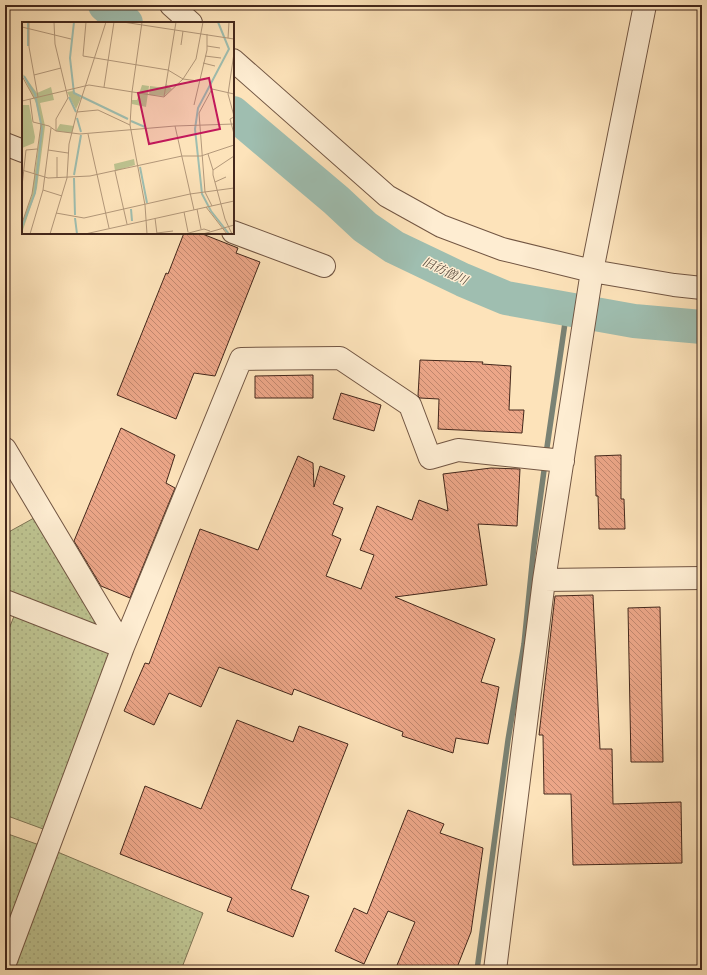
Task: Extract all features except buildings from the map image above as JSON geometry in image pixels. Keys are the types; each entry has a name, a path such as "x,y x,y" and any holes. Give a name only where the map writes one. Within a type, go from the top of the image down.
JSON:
{"street":[{"path":"171,5 190,22"},
{"path":"495,970 544,580 592,272 645,5"},
{"path":"234,61 387,196 448,229 502,249 592,272 702,288"},
{"path":"234,232 324,266"},
{"path":"5,962 123,647 241,359 340,358 410,405 430,458 458,450 563,461"},
{"path":"5,449 123,647"},
{"path":"544,580 702,578"},
{"path":"5,601 123,647"}],"green space":[{"path":"43,513 118,637 5,599 5,534"},
{"path":"18,606 123,647 54,833 5,815 5,639"},
{"path":"5,833 48,848 203,913 181,970 5,970"}],"waterway":[{"name":"旧彷僧川","path":"105,5 125,22"},
{"name":"旧彷僧川","path":"234,114 336,200 365,227 394,247 463,280 506,298 634,321 702,327"},
{"path":"546,454 567,309"},
{"path":"477,970 508,740 524,644 534,545 545,463"}]}
